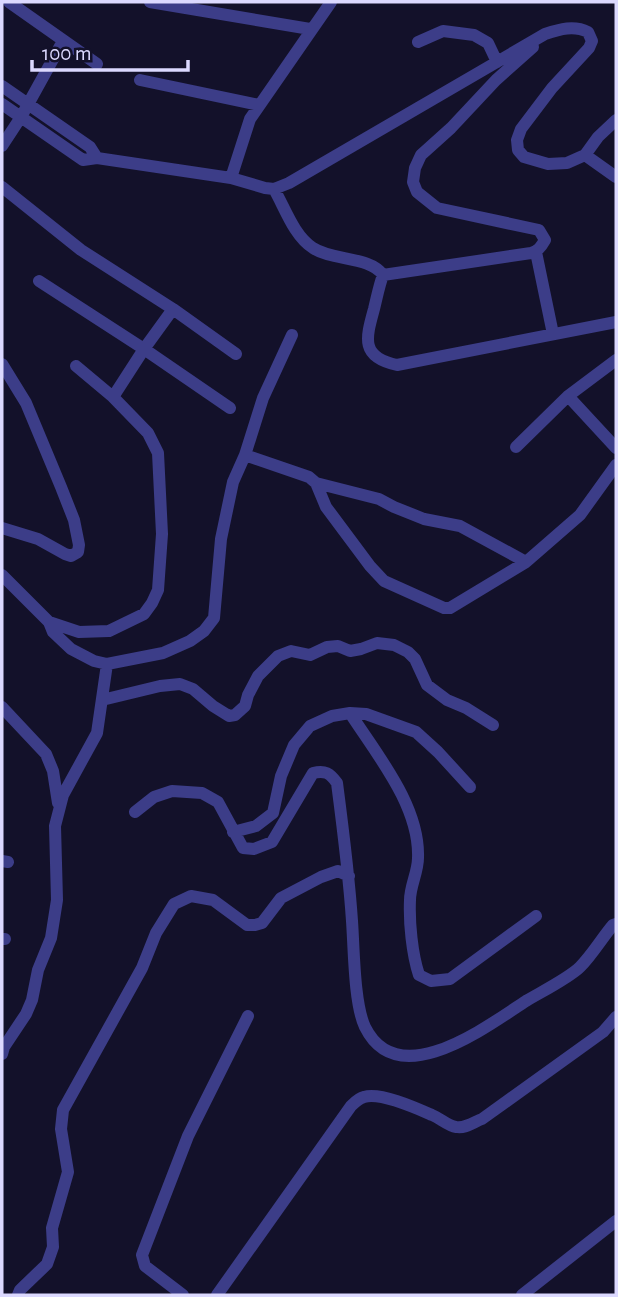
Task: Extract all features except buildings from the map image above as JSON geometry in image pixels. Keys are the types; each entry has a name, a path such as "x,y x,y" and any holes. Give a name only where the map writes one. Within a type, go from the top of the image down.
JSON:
{"street":[{"path":"9,2 97,64"},
{"path":"150,2 310,29"},
{"path":"231,178 250,119 331,2"},
{"path":"2,104 83,160 97,158 231,178 274,188 289,183 545,34 579,27 588,32 592,41 589,48 552,88 521,129 517,140 518,150 524,158 548,164 567,163 585,155 598,137 616,120"},
{"path":"418,42 443,31 474,35 488,43 497,62"},
{"path":"383,275 536,252 545,240 539,230 437,208 417,192 413,182 421,155 545,34"},
{"path":"2,146 21,117 62,41"},
{"path":"140,80 259,105"},
{"path":"2,86 90,147 97,158"},
{"path":"585,155 616,177"},
{"path":"2,187 80,250 173,309 236,354"},
{"path":"274,188 299,235 313,248 328,255 372,265 383,275"},
{"path":"536,252 554,334"},
{"path":"383,275 368,331 368,344 374,356 383,362 397,365 616,322"},
{"path":"39,281 230,408"},
{"path":"113,397 173,309"},
{"path":"2,575 49,622 53,632 71,649 94,661 107,664 163,653 190,641 204,631 214,618 221,540 233,482 245,455 263,398 292,335"},
{"path":"516,447 568,396 616,360"},
{"path":"2,364 26,403 61,487 74,520 78,552 71,556 38,539 2,528"},
{"path":"49,622 79,632 109,631 144,614 158,590 162,534 158,453 148,433 113,397 76,366"},
{"path":"568,396 616,448"},
{"path":"245,455 309,477 316,483 379,499 424,519 460,526 526,562"},
{"path":"316,483 326,507 384,581 444,608 450,608 526,562 579,515 616,465"},
{"path":"102,700 180,684 193,689 229,716 235,715 246,706 248,695 258,676 278,656 292,651 310,655 327,647 338,646 350,651 377,643 408,652 415,659 427,685 447,701 466,708 493,725"},
{"path":"2,1054 32,1000 38,970 51,938 57,900 55,826 63,795 97,733 107,664"},
{"path":"2,707 46,754 53,771 59,810"},
{"path":"349,713 404,797 416,830 418,859 410,899 414,960 419,975 431,981 450,978 536,916"},
{"path":"233,831 256,826 273,813 281,776 294,744 310,726 332,716 366,713 416,732 470,787"},
{"path":"135,812 154,797 172,791 202,793 218,802 243,848 254,849 272,842 313,773 322,771 331,774 337,783 349,876 358,1002 363,1024 375,1043 397,1054 426,1055 465,1040 579,968 613,925 616,925"},
{"path":"18,1295 47,1264 52,1247 52,1228 68,1172 61,1129 63,1111 142,968 156,933 174,904 191,896 213,900 247,925 255,925 262,923 281,898 321,877 338,872 349,876"},
{"path":"183,1295 145,1266 142,1255 188,1136 248,1016"},
{"path":"217,1295 351,1106 358,1100 366,1096 385,1098 433,1115 456,1127 465,1127 482,1119 603,1032 616,1017"},
{"path":"603,1032 616,1035"},
{"path":"522,1295 616,1221"}]}
